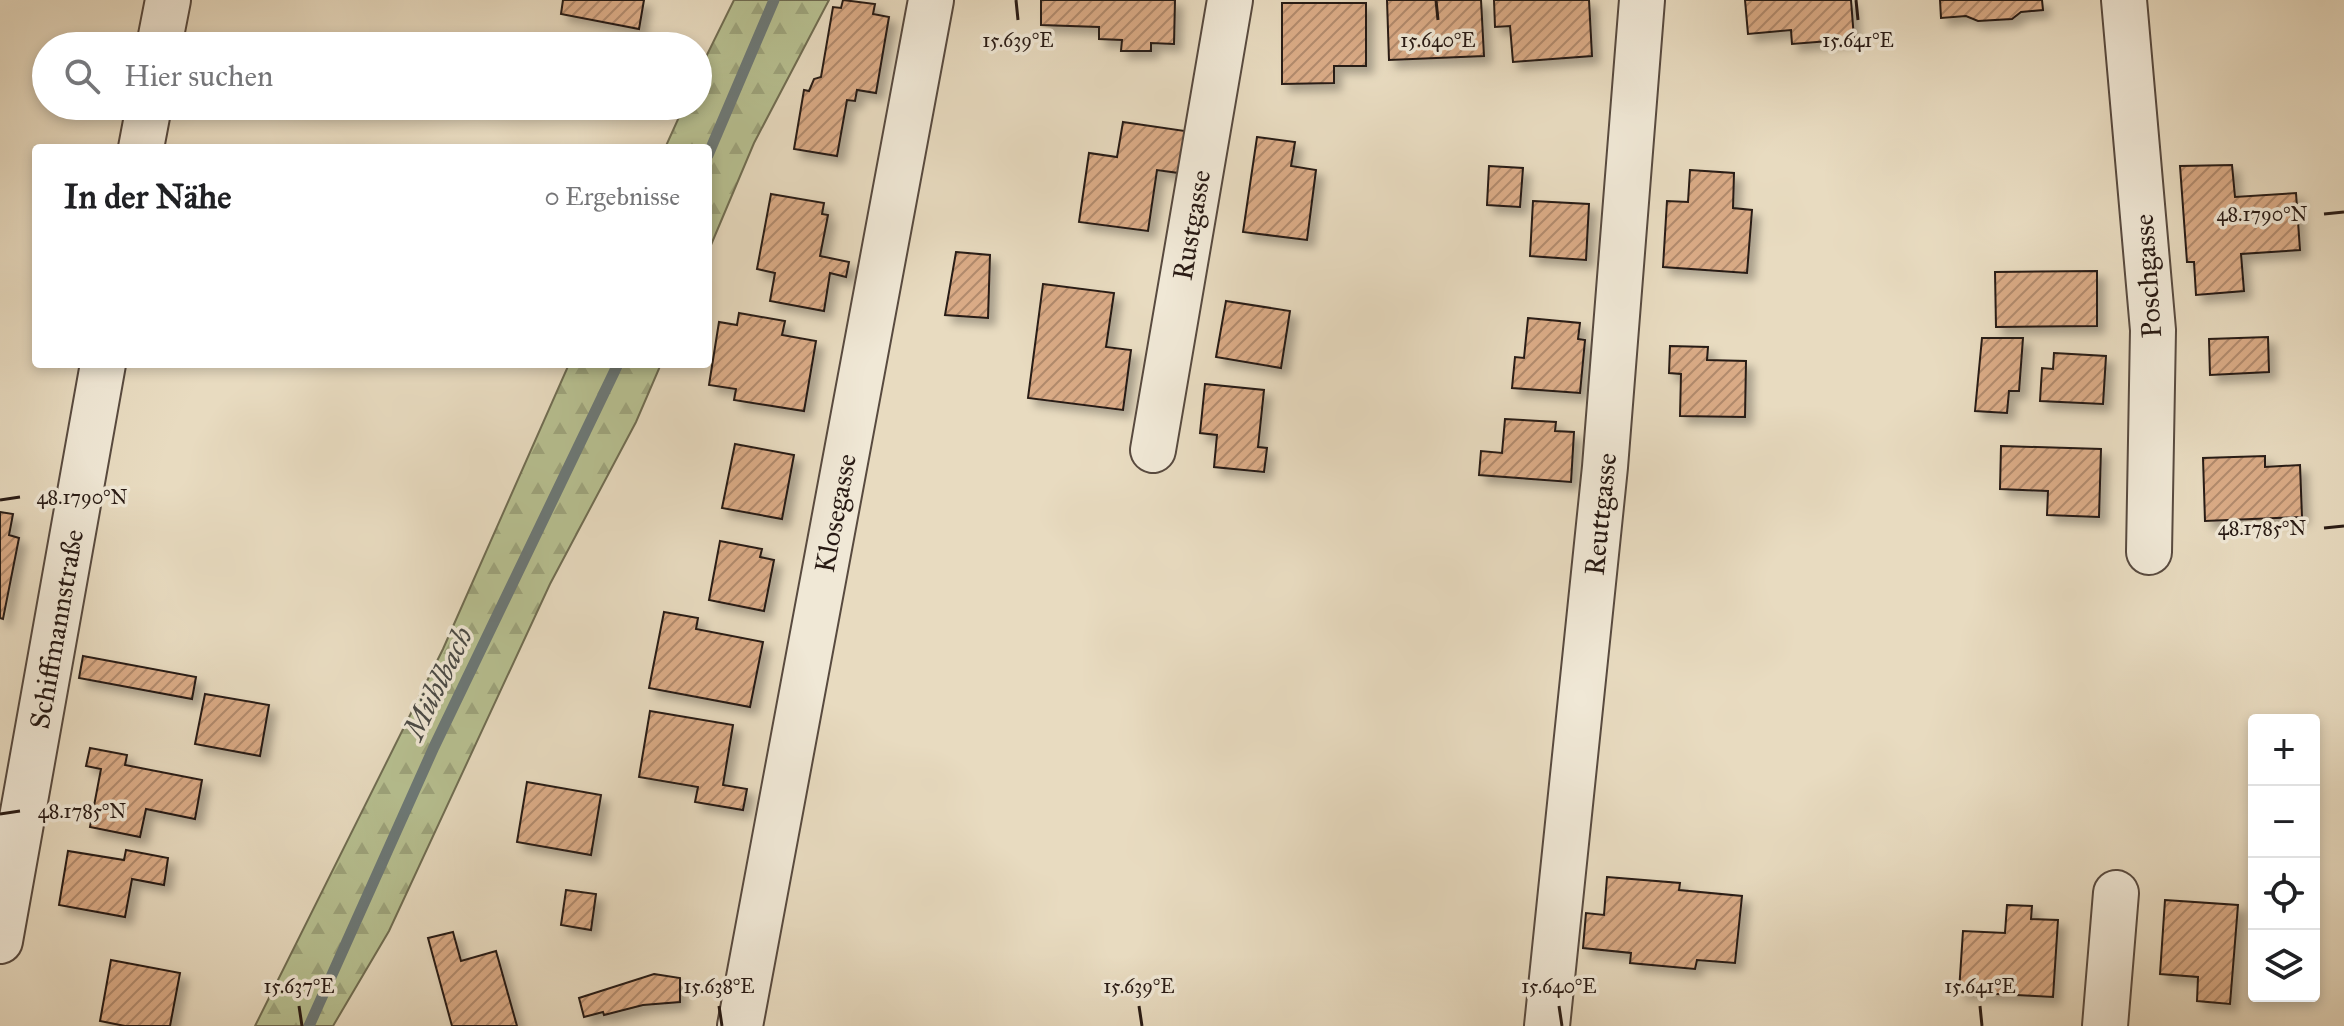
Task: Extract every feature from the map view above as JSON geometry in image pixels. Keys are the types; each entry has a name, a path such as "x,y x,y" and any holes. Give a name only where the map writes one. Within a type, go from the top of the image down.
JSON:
{"street":[{"path":"162,32 168,0"},
{"name":"Klosegasse","path":"740,1026 931,0"},
{"name":"Rustgasse","path":"1153,450 1230,0"},
{"name":"Reuttgasse","path":"1547,1026 1605,467 1642,0"},
{"name":"Poschgasse","path":"2124,0 2153,330 2149,552"},
{"path":"142,144 146,120"},
{"name":"Schiffmannstraße","path":"2,926 102,368"},
{"path":"2105,1026 2116,893"}],"green space":[{"path":"734,0 829,0 754,143 712,243 712,144 667,144 678,120 712,120 712,45"},
{"path":"567,368 659,368 636,422 550,584 389,931 333,1026 255,1026 443,649"}],"building":[{"path":"563,0 644,0 639,29 561,14"},
{"path":"843,0 875,4 873,14 889,17 876,93 857,90 855,101 847,100 837,156 794,149 804,90 809,91 814,79 821,77 833,7 841,8"},
{"path":"1041,0 1175,0 1174,44 1151,43 1151,51 1121,51 1122,40 1099,39 1099,27 1041,25"},
{"path":"1387,0 1481,0 1484,56 1389,60"},
{"path":"1494,0 1589,0 1592,56 1513,62 1510,26 1495,27"},
{"path":"1745,0 1851,0 1854,39 1792,44 1791,30 1748,34"},
{"path":"1940,0 2042,0 2043,10 2021,12 2012,19 1978,21 1966,16 1941,18"},
{"path":"1282,3 1366,3 1366,66 1334,66 1334,83 1282,84"},
{"path":"1123,122 1185,131 1179,173 1157,170 1148,231 1079,222 1089,153 1117,157"},
{"path":"1257,137 1295,142 1291,166 1316,170 1307,240 1243,232"},
{"path":"2232,165 2235,197 2296,193 2300,250 2241,254 2244,291 2196,295 2194,262 2187,262 2180,166"},
{"path":"1489,166 1523,168 1520,207 1487,205"},
{"path":"1690,170 1734,173 1733,208 1752,210 1747,273 1663,267 1667,201 1688,202"},
{"path":"771,194 824,203 822,214 828,215 820,256 849,262 846,277 830,273 824,311 770,301 775,273 757,269"},
{"path":"1533,201 1589,204 1586,260 1530,256"},
{"path":"956,252 990,255 988,318 945,315"},
{"path":"2097,271 2097,326 1996,327 1995,272"},
{"path":"1043,284 1114,293 1106,347 1131,350 1123,410 1028,398"},
{"path":"1226,301 1290,311 1281,368 1216,357"},
{"path":"739,313 785,321 782,335 816,341 804,411 734,400 736,389 709,385 719,322 737,325"},
{"path":"1528,318 1580,323 1578,339 1585,340 1580,393 1512,388 1515,357 1524,358"},
{"path":"2268,337 2269,372 2210,375 2209,339"},
{"path":"1982,338 2023,338 2019,391 2009,391 2007,413 1975,411"},
{"path":"1670,346 1708,347 1707,360 1746,361 1745,417 1680,416 1681,374 1669,373"},
{"path":"2054,353 2106,356 2103,404 2040,401 2042,368 2053,369"},
{"path":"1205,384 1264,390 1258,447 1267,448 1264,472 1214,467 1217,435 1200,433"},
{"path":"1505,419 1556,422 1555,431 1574,432 1571,482 1479,475 1481,451 1502,453"},
{"path":"735,444 794,455 782,519 722,508"},
{"path":"2001,446 2101,449 2099,517 2047,515 2048,491 2000,489"},
{"path":"2265,456 2265,467 2300,465 2302,517 2205,521 2203,458"},
{"path":"0,512 13,514 9,535 19,538 3,619 0,618"},
{"path":"720,541 762,549 760,557 774,560 764,611 709,600"},
{"path":"664,612 698,618 696,629 763,642 750,707 649,688"},
{"path":"83,656 196,677 192,699 79,678"},
{"path":"205,694 269,705 260,756 195,744"},
{"path":"650,711 733,725 723,785 747,789 743,810 695,802 698,787 639,777"},
{"path":"90,748 127,755 125,765 202,780 195,819 146,809 140,837 90,827 101,769 86,766"},
{"path":"527,782 601,795 591,855 517,842"},
{"path":"126,850 168,858 164,885 132,879 125,917 59,905 68,851 124,860"},
{"path":"1607,877 1680,883 1679,890 1742,896 1735,963 1697,960 1695,969 1630,963 1631,953 1583,948 1586,913 1604,915"},
{"path":"566,890 596,894 591,930 561,925"},
{"path":"2165,900 2238,905 2230,1004 2197,1001 2198,977 2160,974"},
{"path":"2007,905 2032,906 2031,919 2058,920 2053,997 1959,992 1963,931 2005,933"},
{"path":"453,932 461,961 496,951 517,1026 452,1026 428,938"},
{"path":"111,960 180,973 170,1026 125,1026 100,1021"},
{"path":"654,974 680,978 680,1002 643,1005 584,1017 579,998"}],"waterway":[{"name":"Mühlbach","path":"712,146 774,0"},
{"name":"Mühlbach","path":"309,1026 434,747 616,368"}]}
